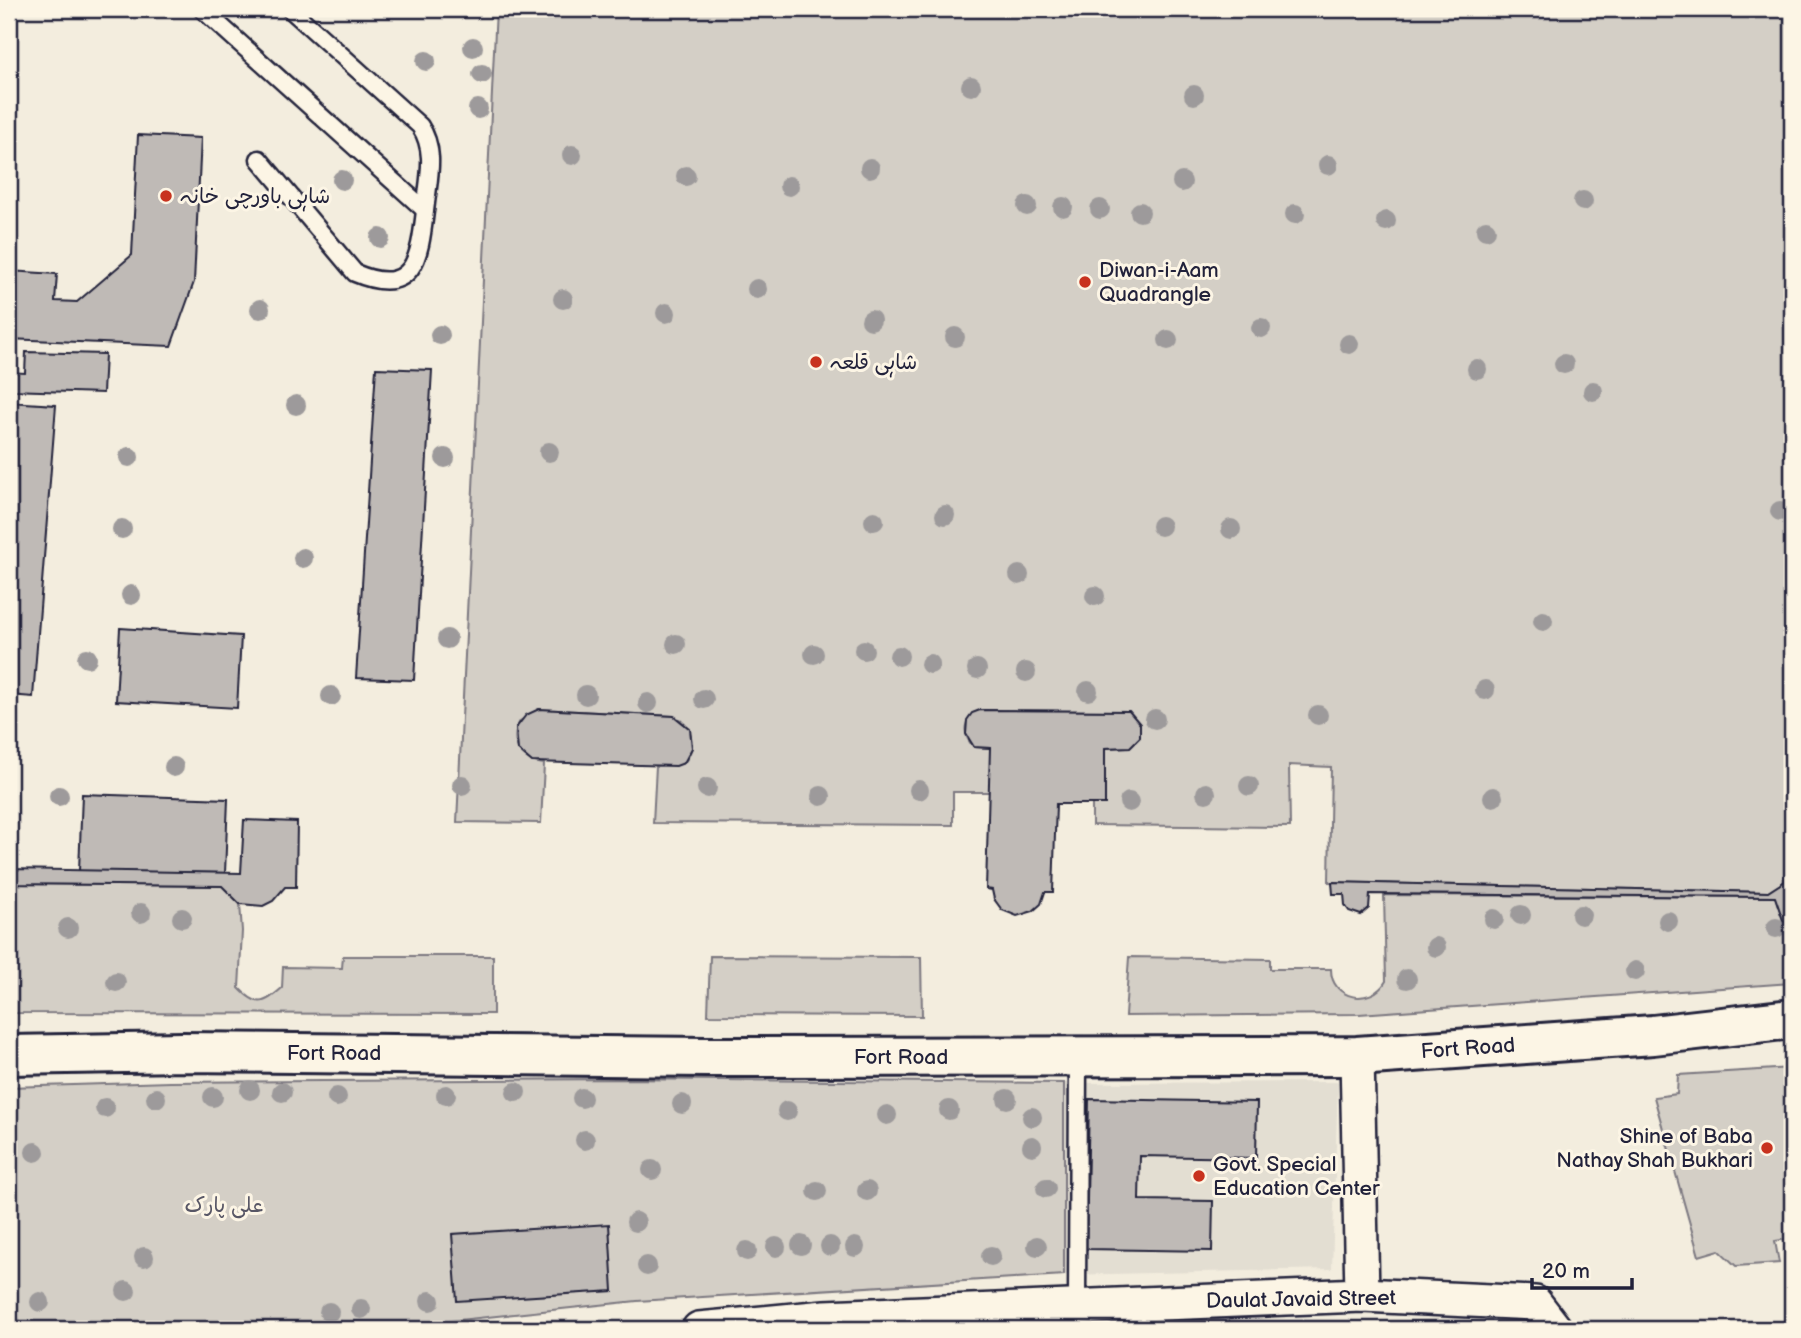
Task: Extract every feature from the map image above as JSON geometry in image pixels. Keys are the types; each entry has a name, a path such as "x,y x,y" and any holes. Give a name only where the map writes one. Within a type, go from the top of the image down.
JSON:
{"street":[{"name":"Fort Road","path":"9,1055 182,1052 1357,1056 1653,1035 1792,1019"},
{"path":"1357,1056 1362,1296"},
{"name":"Daulat Javaid Street","path":"699,1329 1077,1306 1362,1296 1535,1303 1555,1329"}],"lane":[{"path":"202,9 425,210"},
{"path":"259,159 355,273 372,280 394,279 412,268 420,254 430,141 421,126 290,9"},
{"path":"1077,1306 1078,1057"}],"shaded area":[{"name":"Govt. Special Education Center","path":"1338,1082 1332,1269 1064,1275 1064,1083"}],"green space":[{"path":"496,9 1792,9 1792,737 1785,881 1768,892 1329,882 1331,767 1289,765 1290,827 1092,825 1092,804 1105,803 1105,748 1130,747 1140,737 1140,724 1129,711 980,710 974,713 967,721 967,737 974,747 990,748 990,792 953,792 953,825 653,823 656,766 684,763 691,750 689,730 680,720 674,716 539,709 520,721 515,737 523,755 544,764 541,823 457,822"},
{"path":"9,884 222,886 240,904 242,931 239,988 260,1002 282,988 283,967 342,968 343,956 493,956 493,1014 9,1013"},
{"path":"1384,895 1775,897 1783,920 1792,929 1792,983 1359,1014 1125,1016 1129,957 1270,959 1270,969 1331,969 1337,988 1344,993 1362,997 1371,994 1386,981"},
{"path":"710,956 921,957 922,1016 708,1015"},
{"path":"1792,1068 1792,1238 1775,1241 1779,1263 1736,1266 1719,1250 1699,1256 1654,1097 1677,1094 1678,1075"},
{"name":"علی پارک","path":"619,1079 1064,1083 1064,1275 637,1301 374,1329 24,1329 9,1303 9,1087 170,1082"}],"building":[{"name":"شاہی باورچی خانہ","path":"138,135 201,138 194,282 171,346 9,339 9,271 57,274 55,301 77,302 132,255"},
{"path":"26,352 105,354 103,393 9,390 9,372 25,373"},
{"path":"376,368 432,370 414,680 356,678"},
{"path":"9,402 56,405 33,697 9,695"},
{"path":"120,628 241,636 237,708 116,701"},
{"path":"539,709 674,716 690,729 692,748 684,763 676,766 532,762 518,750 516,728 526,715"},
{"path":"980,710 1129,711 1140,724 1140,737 1130,747 1105,748 1105,804 1056,804 1053,892 1045,892 1041,904 1033,911 1017,916 1002,910 994,899 992,890 986,889 990,748 974,747 966,734 967,720 972,713"},
{"path":"1792,737 1792,929 1783,920 1775,897 1370,894 1369,908 1361,915 1349,911 1345,905 1344,894 1333,894 1332,882 1768,892 1785,881"},
{"path":"82,794 228,799 225,873 79,871"},
{"path":"244,820 297,822 296,887 285,887 273,901 263,906 240,904 222,886 9,884 9,869 241,873"},
{"path":"1089,1099 1257,1102 1256,1158 1140,1156 1139,1200 1213,1201 1212,1251 1086,1249"},
{"path":"609,1224 613,1291 457,1301 452,1234"}],"place":[{"name":"شاہی باورچی خانہ","path":"166,196"},
{"name":"Diwan-i-Aam Quadrangle","path":"1085,282"},
{"name":"شاہی قلعہ","path":"816,362"},
{"name":"Shine of Baba Nathay Shah Bukhari","path":"1767,1148"},
{"name":"Govt. Special Education Center","path":"1199,1176"}]}
